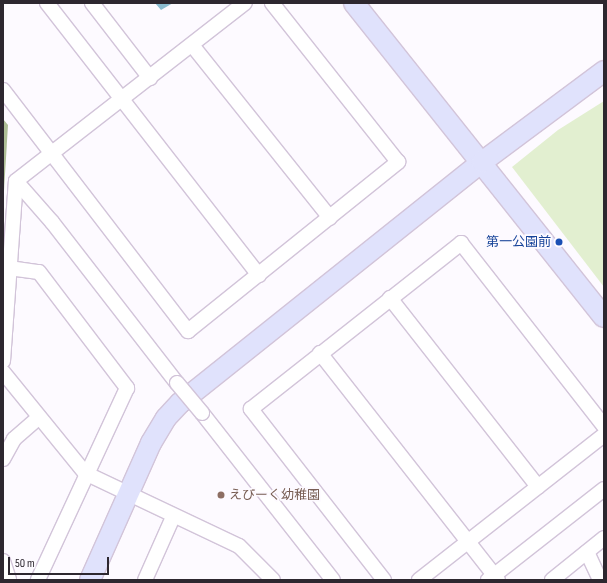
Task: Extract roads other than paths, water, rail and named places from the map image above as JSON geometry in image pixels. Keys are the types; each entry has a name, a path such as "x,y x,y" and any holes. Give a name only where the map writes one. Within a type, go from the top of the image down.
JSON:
{"street":[{"path":"47,3 259,275"},
{"path":"92,3 150,78"},
{"path":"3,361 16,182 52,152 122,100 245,3"},
{"path":"3,90 188,331 398,162 272,3"},
{"path":"354,3 604,317"},
{"path":"192,45 330,218"},
{"path":"90,580 130,494 151,443 166,418 180,403 482,162 604,71"},
{"path":"16,182 52,222 333,580"},
{"path":"384,580 251,409 461,243 604,426"},
{"path":"9,268 39,272 127,388 84,473 38,580"},
{"path":"390,298 538,487"},
{"path":"320,353 470,544 494,578 604,489"},
{"path":"3,372 38,418 84,473 239,546 273,580"},
{"path":"3,458 14,439 38,418"},
{"path":"419,580 470,544 538,487 604,435"},
{"path":"145,580 173,516"},
{"path":"552,580 604,538"},
{"path":"587,552 600,580"},
{"path":"3,561 9,580"}],"water":[{"path":"155,3 173,3 161,10"}],"place":[{"name":"第一公園前","path":"559,242"},
{"name":"えぴーく幼稚園","path":"221,495"}]}
